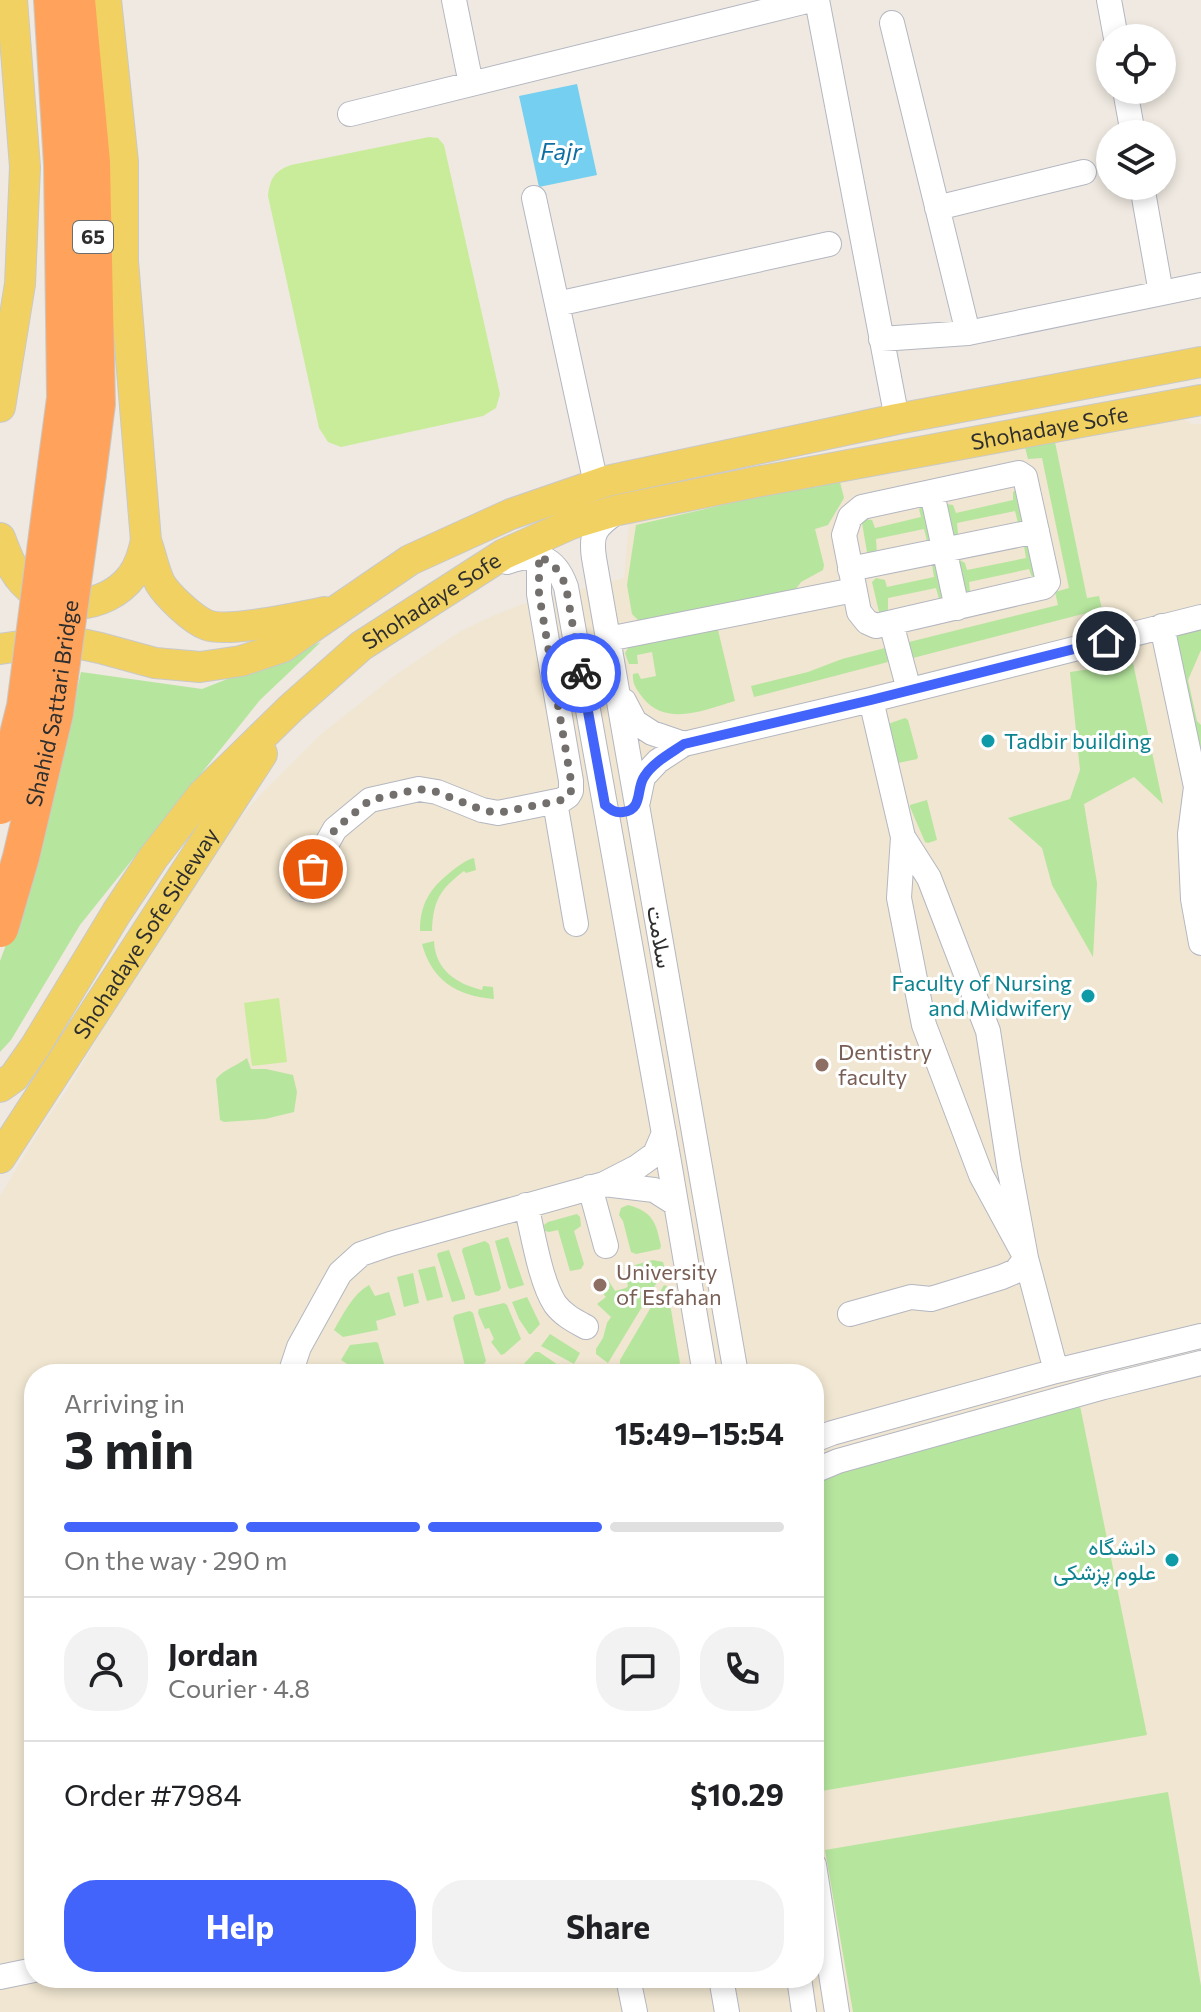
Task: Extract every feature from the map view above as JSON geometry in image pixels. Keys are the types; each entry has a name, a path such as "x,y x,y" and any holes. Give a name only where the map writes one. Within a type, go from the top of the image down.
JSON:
{"highway":[{"name":"65","path":"52,0 62,165 65,398 72,470"},
{"name":"65","path":"72,470 97,404 92,177 77,0"},
{"name":"Shahid Sattari Bridge","path":"0,806 25,706 72,470"},
{"name":"Shahid Sattari Bridge","path":"0,929 21,857 55,713 72,470"}],"main road":[{"path":"0,407 20,284 25,167 12,0"},
{"path":"106,0 123,162 123,261 146,541 161,584 183,609 207,626 256,624 335,611"},
{"path":"1192,364 1197,382 1195,401"},
{"name":"Shohadaye Sofe","path":"0,649 63,640 155,663 200,667 241,661 283,647 410,560 452,539 596,484 897,419 1192,364"},
{"name":"Shohadaye Sofe","path":"0,1087 14,1077 35,1047 117,912 153,858 202,795 291,708 361,646 504,554 571,524 618,510 1195,401"},
{"path":"0,538 13,569 23,583 46,598 71,604 98,600 121,587 142,558 146,541"},
{"name":"Shohadaye Sofe Sideway","path":"0,1158 291,708"}],"street":[{"path":"454,0 471,84"},
{"path":"350,114 811,0"},
{"path":"817,0 897,419"},
{"path":"1109,0 1113,24"},
{"path":"892,23 968,333"},
{"path":"937,208 1084,172"},
{"path":"534,198 596,484"},
{"path":"1144,200 1161,293"},
{"path":"557,304 829,244"},
{"path":"881,339 968,333 1201,285"},
{"path":"1019,473 1025,477 1048,582 1044,587 876,626 867,622 859,612 844,535 850,517 862,507 932,493 1019,473"},
{"path":"932,493 957,608"},
{"name":"سلامت","path":"618,510 595,530 592,544 734,1364"},
{"path":"580,666 587,652 595,647 610,648 852,580 945,550 1037,531"},
{"path":"460,582 521,556 539,556 554,564 562,574 566,587 599,581"},
{"path":"301,889 335,829 370,800 419,789 498,813 555,802 568,796 571,781 539,594 539,556"},
{"name":"سلامت","path":"566,587 703,1364"},
{"path":"605,805 623,812 637,804 643,777 658,761 684,744 1201,617"},
{"path":"891,623 909,690"},
{"path":"1162,626 1199,791 1190,834 1193,899 1201,943"},
{"path":"617,686 635,722 652,733 684,744"},
{"path":"871,700 903,837 899,898 924,1025 981,1175 1026,1258"},
{"path":"555,802 576,924"},
{"path":"903,837 929,878 988,1031 1026,1258 1056,1371"},
{"path":"293,1364 299,1347 340,1273 361,1254 597,1186 637,1167 655,1154 664,1133"},
{"path":"597,1186 654,1190 676,1204"},
{"path":"597,1186 606,1246"},
{"path":"526,1205 547,1286 556,1304 569,1318 586,1327"},
{"path":"850,1314 911,1297 931,1299 987,1282 1016,1271 1026,1258"},
{"path":"824,1436 1056,1371 1201,1336"},
{"path":"1096,1362 1104,1387"},
{"path":"824,1467 1104,1387 1201,1363"},
{"path":"824,1929 837,2012"},
{"path":"0,1977 24,1972"},
{"path":"630,1988 635,2012"},
{"path":"723,1988 727,2012"},
{"path":"800,1988 804,2012"}],"shaded area":[{"name":"University of Esfahan","path":"1168,408 1191,424 1201,424 1201,2012 0,2012 0,1196 195,881 264,791 320,735 397,674 459,632 523,604 624,578 629,524 634,519"}],"green space":[{"path":"429,137 438,138 444,145 500,394 496,408 483,416 341,447 328,442 319,428 268,196 270,185 277,173 291,165"},
{"path":"1055,442 1087,598 1099,596 1102,609 909,659 905,643 1058,605 1055,592 1069,588 1042,458 1028,459 1025,447"},
{"path":"839,478 844,498 828,525 815,529 823,570 801,582 793,593 643,625 632,614 627,585 636,525"},
{"path":"1017,489 1028,521 1018,523 1015,511 957,523 958,534 953,537 946,504 953,505 956,513 1013,500 1013,492"},
{"path":"928,506 930,543 924,529 876,539 877,554 867,552 862,523 865,519 872,520 875,528 921,517 919,509"},
{"path":"1024,546 1031,546 1041,582 1033,580 1029,569 969,582 970,593 966,596 956,562 960,560 965,563 967,570 1026,558"},
{"path":"934,564 946,600 939,599 936,588 888,598 888,611 884,614 879,612 872,582 876,578 885,580 887,587 934,577"},
{"path":"1201,620 1201,650 1188,680 1197,721 1201,725 1201,771 1169,627"},
{"path":"717,626 735,701 699,712 674,714 653,707 643,698 634,684 633,674 638,673 641,679 656,676 652,652 637,655 638,664 629,664 625,653 631,643"},
{"path":"321,642 260,700 80,925 11,1040 0,1052 0,961 41,851 81,672 202,689"},
{"path":"885,648 888,662 754,697 751,686"},
{"path":"1133,663 1163,804 1134,777 1084,804 1097,883 1093,957 1052,885 1042,848 1008,818 1070,799 1080,770 1070,672"},
{"path":"905,718 918,757 898,763 888,724"},
{"path":"927,800 937,840 928,843 910,807"},
{"path":"474,858 476,870 464,871 439,896 432,931 420,931 422,910 435,887 457,867"},
{"path":"434,941 438,960 449,974 482,990 483,986 493,987 494,999 458,990 439,977 422,944"},
{"path":"279,998 287,1062 252,1066 244,1003"},
{"path":"247,1058 251,1069 293,1075 297,1092 294,1112 265,1119 220,1120 216,1079"},
{"path":"628,1205 652,1219 660,1249 636,1254 631,1252 619,1215 621,1208"},
{"path":"577,1214 581,1226 574,1231 584,1264 581,1269 570,1271 558,1230 545,1231 544,1225"},
{"path":"508,1237 524,1285 510,1289 495,1241"},
{"path":"485,1241 489,1244 501,1288 479,1296 475,1295 462,1251"},
{"path":"449,1250 465,1296 465,1299 452,1302 437,1255"},
{"path":"653,1260 663,1262 665,1269 608,1363 596,1354 596,1349 611,1317 597,1304 606,1297 595,1285 607,1278 615,1291 626,1288 625,1272 635,1265"},
{"path":"435,1266 443,1297 427,1301 418,1270"},
{"path":"413,1273 419,1303 404,1307 397,1277"},
{"path":"369,1285 375,1296 389,1292 396,1315 376,1321 378,1330 343,1337 334,1330 353,1299"},
{"path":"664,1285 667,1286 680,1363 620,1364"},
{"path":"527,1297 540,1324 531,1334 519,1319 512,1302"},
{"path":"504,1303 521,1339 501,1355 491,1342 494,1339 489,1328 485,1329 478,1313 479,1309"},
{"path":"473,1313 486,1361 484,1364 464,1364 453,1318 455,1315"},
{"path":"550,1334 580,1353 574,1364 541,1346"},
{"path":"378,1343 384,1364 347,1364 341,1360 350,1345"},
{"path":"535,1352 539,1352 557,1364 524,1364"},
{"path":"1079,1401 1147,1735 824,1791 824,1477"},
{"path":"1168,1792 1201,1986 1201,2012 853,2012 825,1850"}],"water":[{"name":"Fajr","path":"577,84 597,175 539,187 519,96"}],"way so far":[{"path":"313,869 335,829 370,800 419,789 498,813 555,802 568,796 571,781 539,594 539,556 554,564 562,574 581,673"}],"place":[{"name":"Tadbir building","path":"988,741"},
{"name":"Faculty of Nursing and Midwifery","path":"1088,996"},
{"name":"Dentistry faculty","path":"822,1065"},
{"name":"University of Esfahan","path":"600,1285"},
{"name":"دانشگاه علوم پزشکی","path":"1172,1560"}],"route":[{"path":"581,673 605,805 616,812 623,812 637,804 643,777 658,761 684,744 1106,641"}]}
